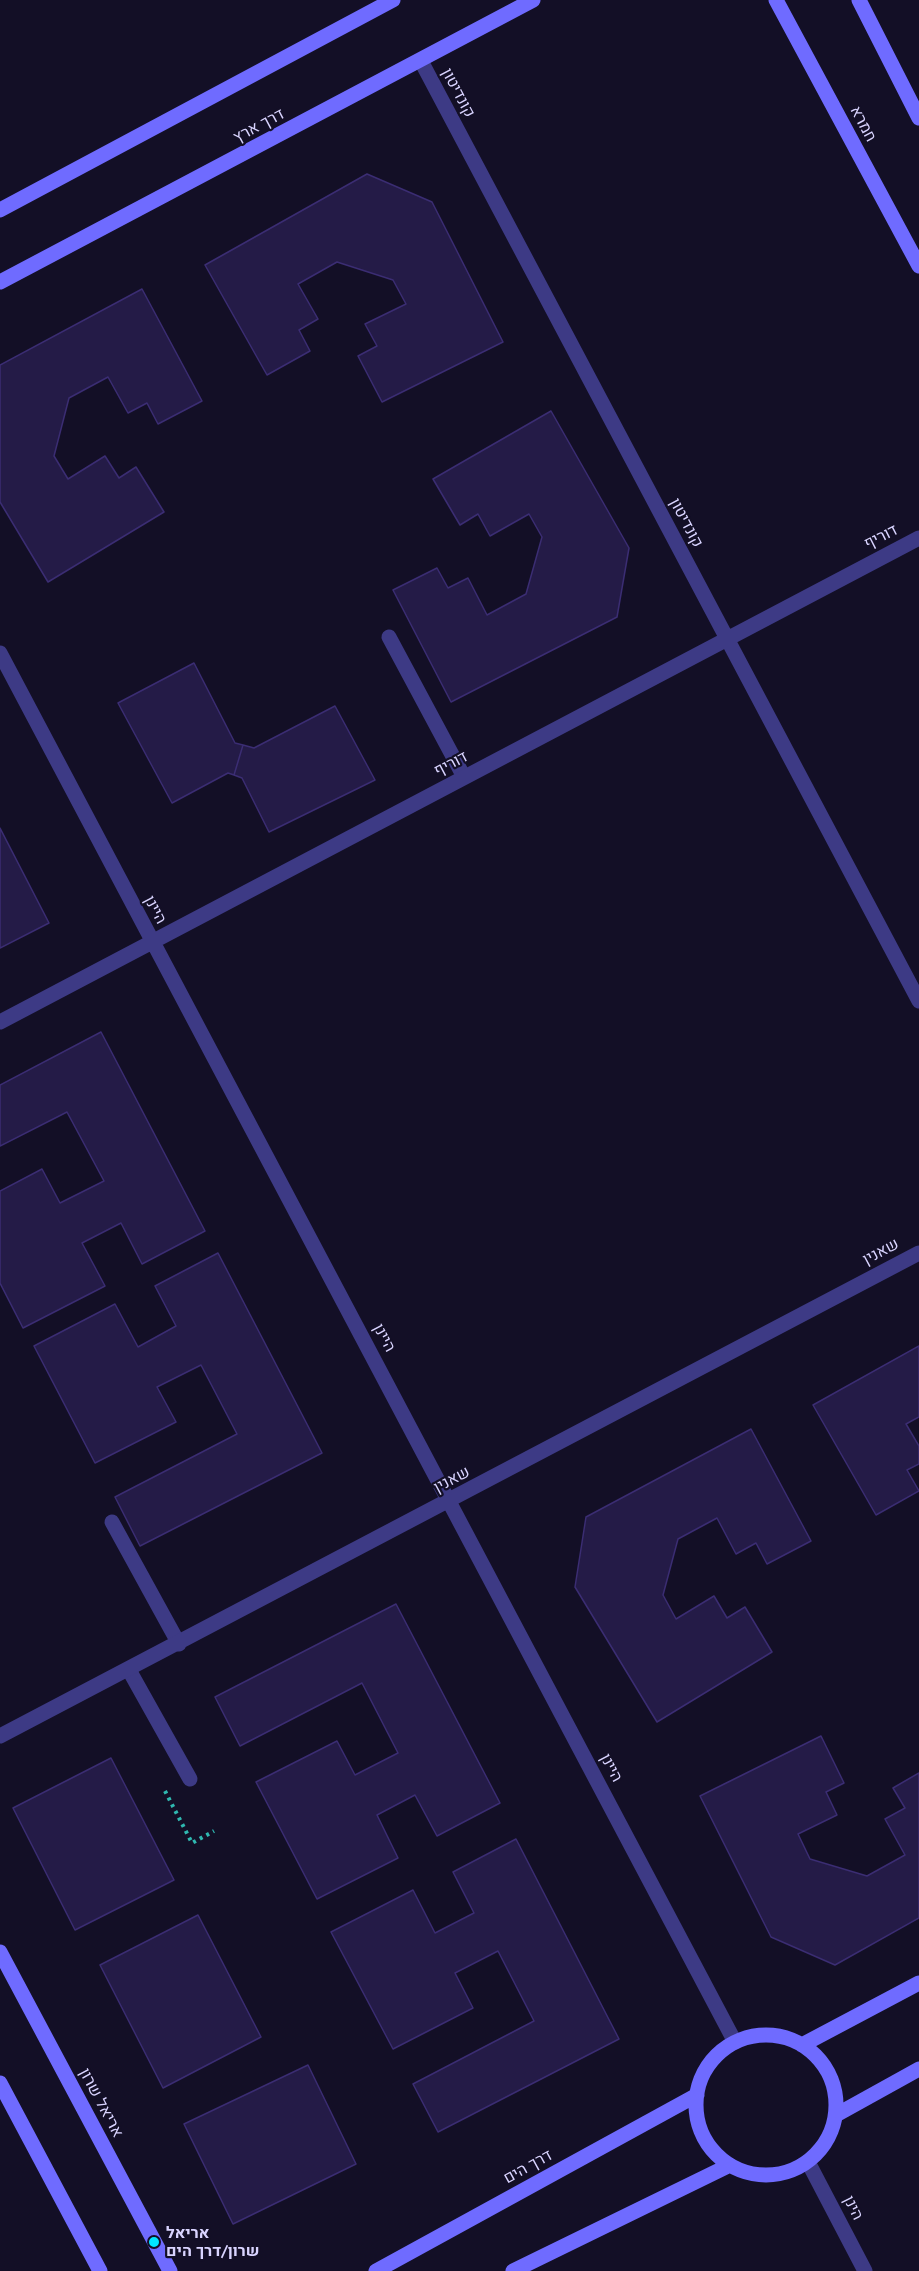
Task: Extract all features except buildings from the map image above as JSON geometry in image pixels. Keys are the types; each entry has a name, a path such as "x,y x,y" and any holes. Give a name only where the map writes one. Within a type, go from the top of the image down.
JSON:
{"street":[{"path":"0,210 393,0"},
{"name":"דרך ארץ","path":"0,282 533,0"},
{"name":"חמרא","path":"776,0 919,266"},
{"path":"859,0 919,118"},
{"name":"קונדיטון","path":"421,61 919,1001"},
{"name":"דוריף","path":"0,1022 152,944 727,637 919,538"},
{"path":"389,637 464,777"},
{"name":"היינן","path":"0,653 152,944 451,1501 735,2042"},
{"name":"שאנין","path":"0,1736 179,1644 919,1253"},
{"path":"112,1522 179,1644"},
{"path":"129,1670 190,1779"},
{"name":"אריאל שרון","path":"0,1952 170,2271"},
{"path":"802,2044 919,1983"},
{"path":"769,2034 802,2044 818,2058 830,2074 836,2094 836,2115 831,2133 821,2149 808,2162 790,2171 770,2175 750,2173 730,2165 715,2153 703,2135 697,2116 697,2095 703,2073 716,2055 735,2042 752,2036 769,2034"},
{"path":"836,2115 919,2069"},
{"path":"0,2083 100,2271"},
{"name":"דרך הים","path":"376,2271 697,2095"},
{"name":"הינן","path":"808,2162 865,2271"},
{"path":"513,2271 730,2165"}],"path":[{"path":"192,1843 214,1831"}],"place":[{"name":"אריאל שרון/דרך הים","path":"154,2242"}]}
